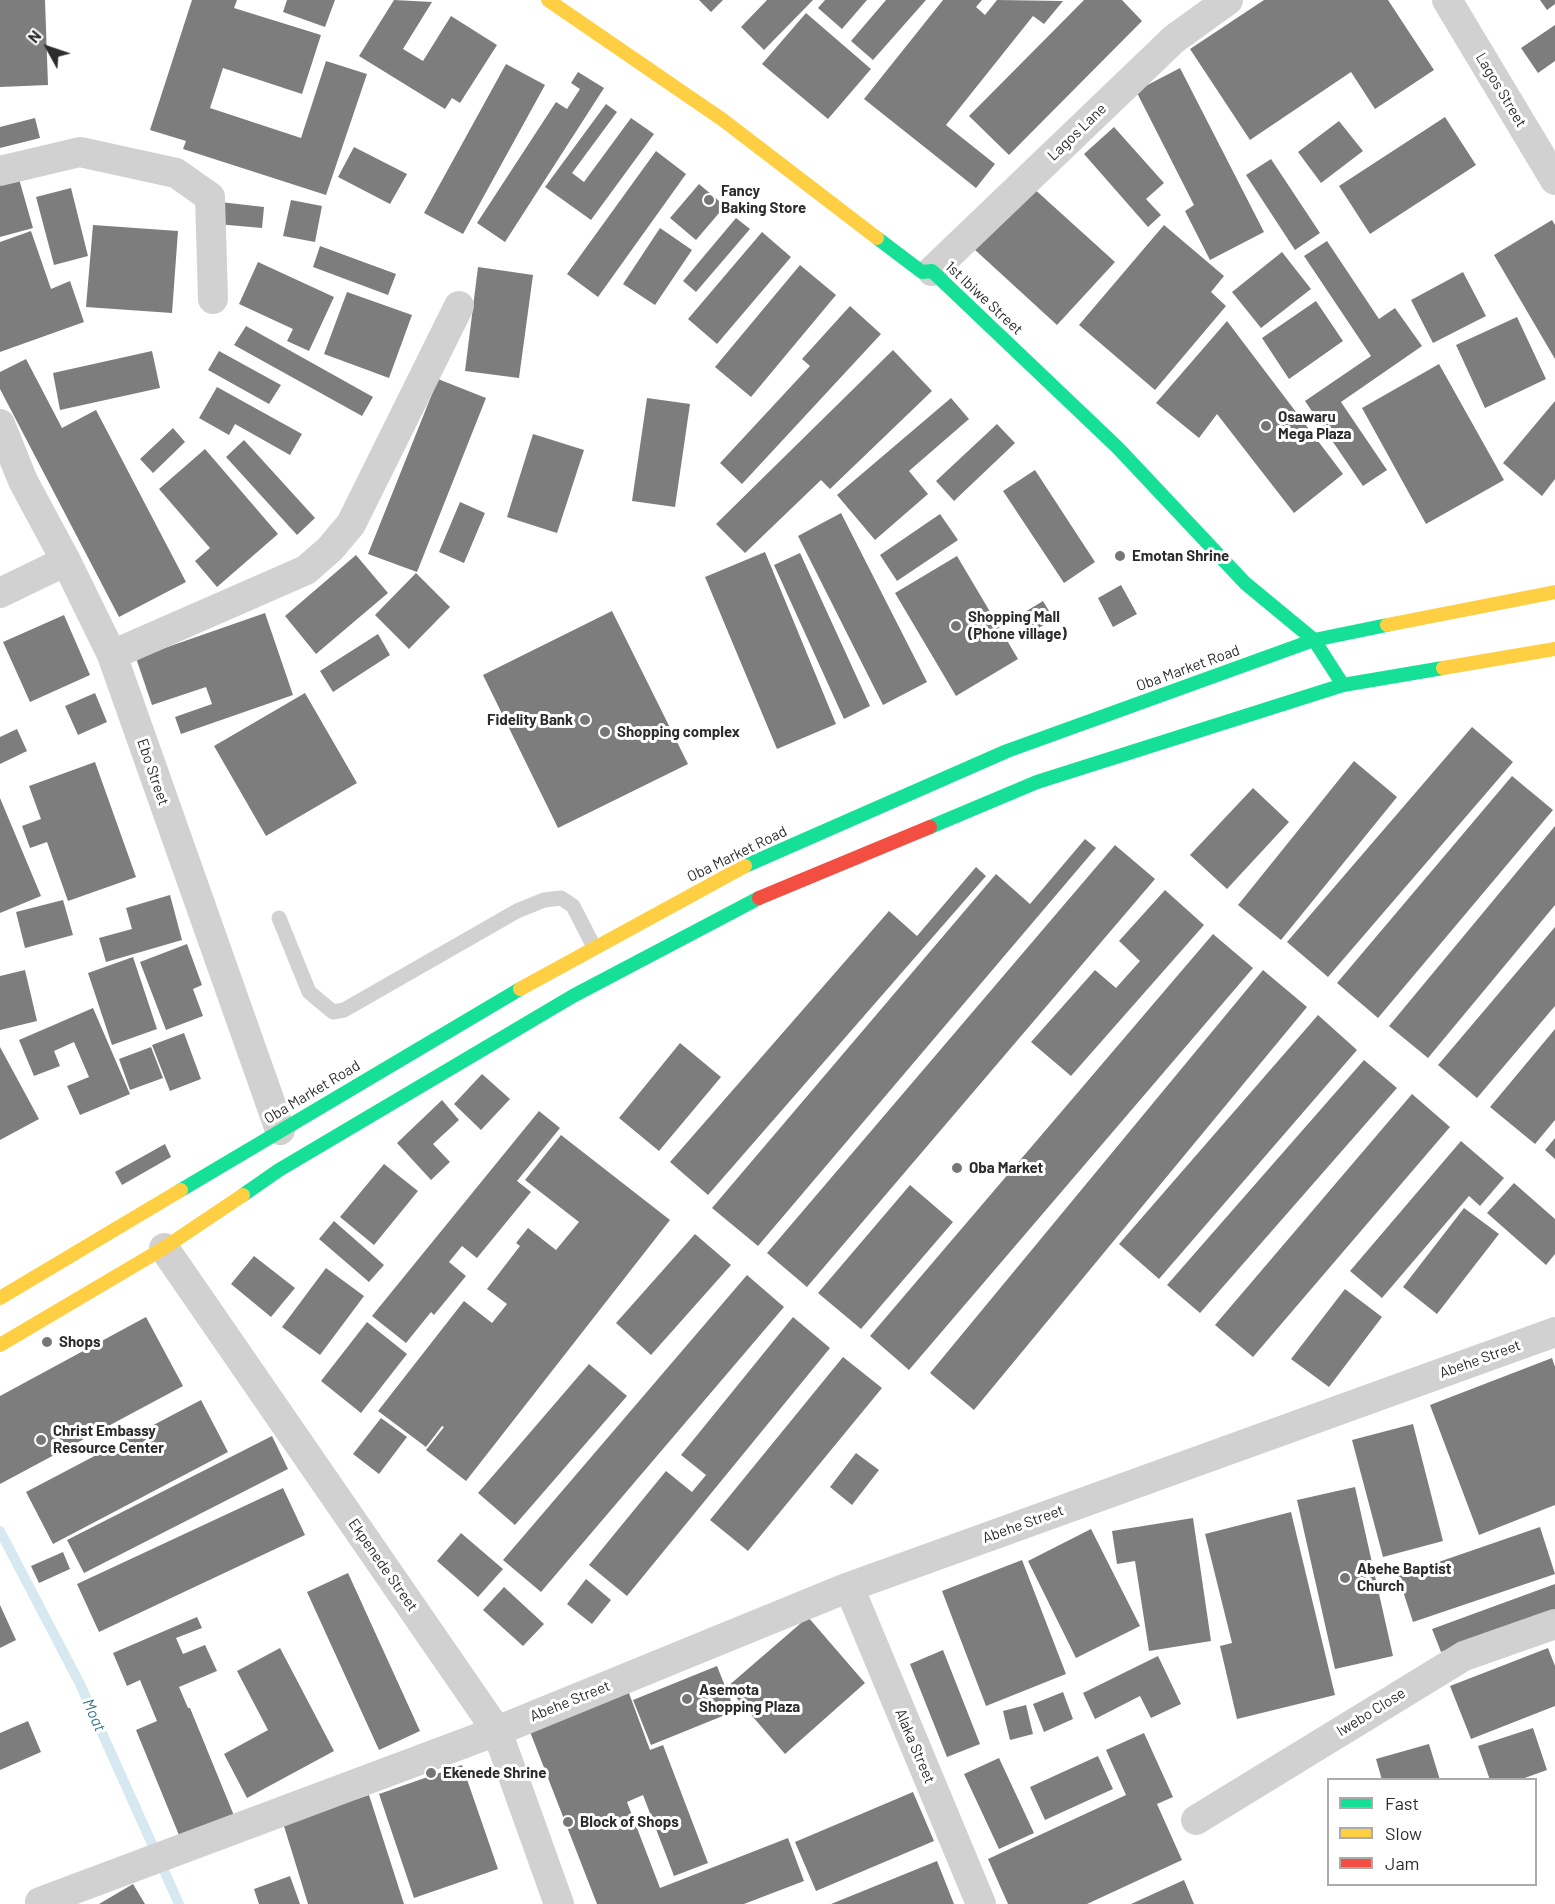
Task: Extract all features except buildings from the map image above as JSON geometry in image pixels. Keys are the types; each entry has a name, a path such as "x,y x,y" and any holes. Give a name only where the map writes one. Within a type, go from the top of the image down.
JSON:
{"main road":[{"name":"1st Ibiwe Street","path":"548,0 723,120 922,272 932,271 1118,448 1245,583 1314,640 1343,684"},
{"name":"Oba Market Road","path":"0,1298 280,1130 594,947 738,869 1007,751 1314,640 1555,592"},
{"path":"0,1345 164,1248 279,1170 573,996 759,898 1037,782 1343,684 1555,649"}],"street":[{"name":"Lagos Lane","path":"932,271 1174,39 1228,0"},
{"name":"Lagos Street","path":"1447,0 1555,180"},
{"path":"0,171 80,152 176,173 210,197 213,299"},
{"path":"112,655 306,570 330,549 351,524 459,306"},
{"name":"Ebo Street","path":"0,424 23,481 66,561 112,655 280,1130"},
{"path":"0,593 66,561"},
{"name":"Ekpenede Street","path":"164,1248 497,1731 558,1904"},
{"name":"Abehe Street","path":"40,1902 497,1731 849,1587 1555,1332"},
{"name":"Alaka Street","path":"849,1587 981,1904"},
{"name":"Iwebo Close","path":"1196,1820 1464,1656 1555,1624"}],"lane":[{"path":"279,918 309,992 333,1012 344,1010 517,911 544,900 561,898 573,906 594,947"}],"waterway":[{"name":"Moat","path":"0,1531 80,1684 179,1904"}],"traffic: fast":[{"path":"877,238 922,272 932,271 1118,448 1245,583 1314,640 1343,685"},
{"path":"745,866 1007,751 1314,640 1387,625"},
{"path":"930,827 1037,782 1343,685 1443,668"},
{"path":"243,1195 279,1170 573,996 759,898"},
{"path":"181,1190 520,989"}],"traffic: slow":[{"path":"548,0 723,120 877,238"},
{"path":"1387,625 1555,592"},
{"path":"1443,668 1555,649"},
{"path":"520,989 745,866"},
{"path":"0,1298 181,1190"},
{"path":"0,1345 164,1248 243,1195"}],"traffic: jam":[{"path":"759,898 930,827"}],"place":[{"name":"Fancy Baking Store","path":"709,200"},
{"name":"Osawaru Mega Plaza","path":"1266,426"},
{"name":"Emotan Shrine","path":"1120,556"},
{"name":"Shopping Mall (Phone village)","path":"956,626"},
{"name":"Fidelity Bank","path":"585,720"},
{"name":"Shopping complex","path":"605,732"},
{"name":"Oba Market","path":"957,1168"},
{"name":"Shops","path":"47,1342"},
{"name":"Christ Embassy Resource Center","path":"41,1440"},
{"name":"Abehe Baptist Church","path":"1345,1578"},
{"name":"Asemota Shopping Plaza","path":"687,1699"},
{"name":"Ekenede Shrine","path":"431,1773"},
{"name":"Block of Shops","path":"568,1822"}]}
